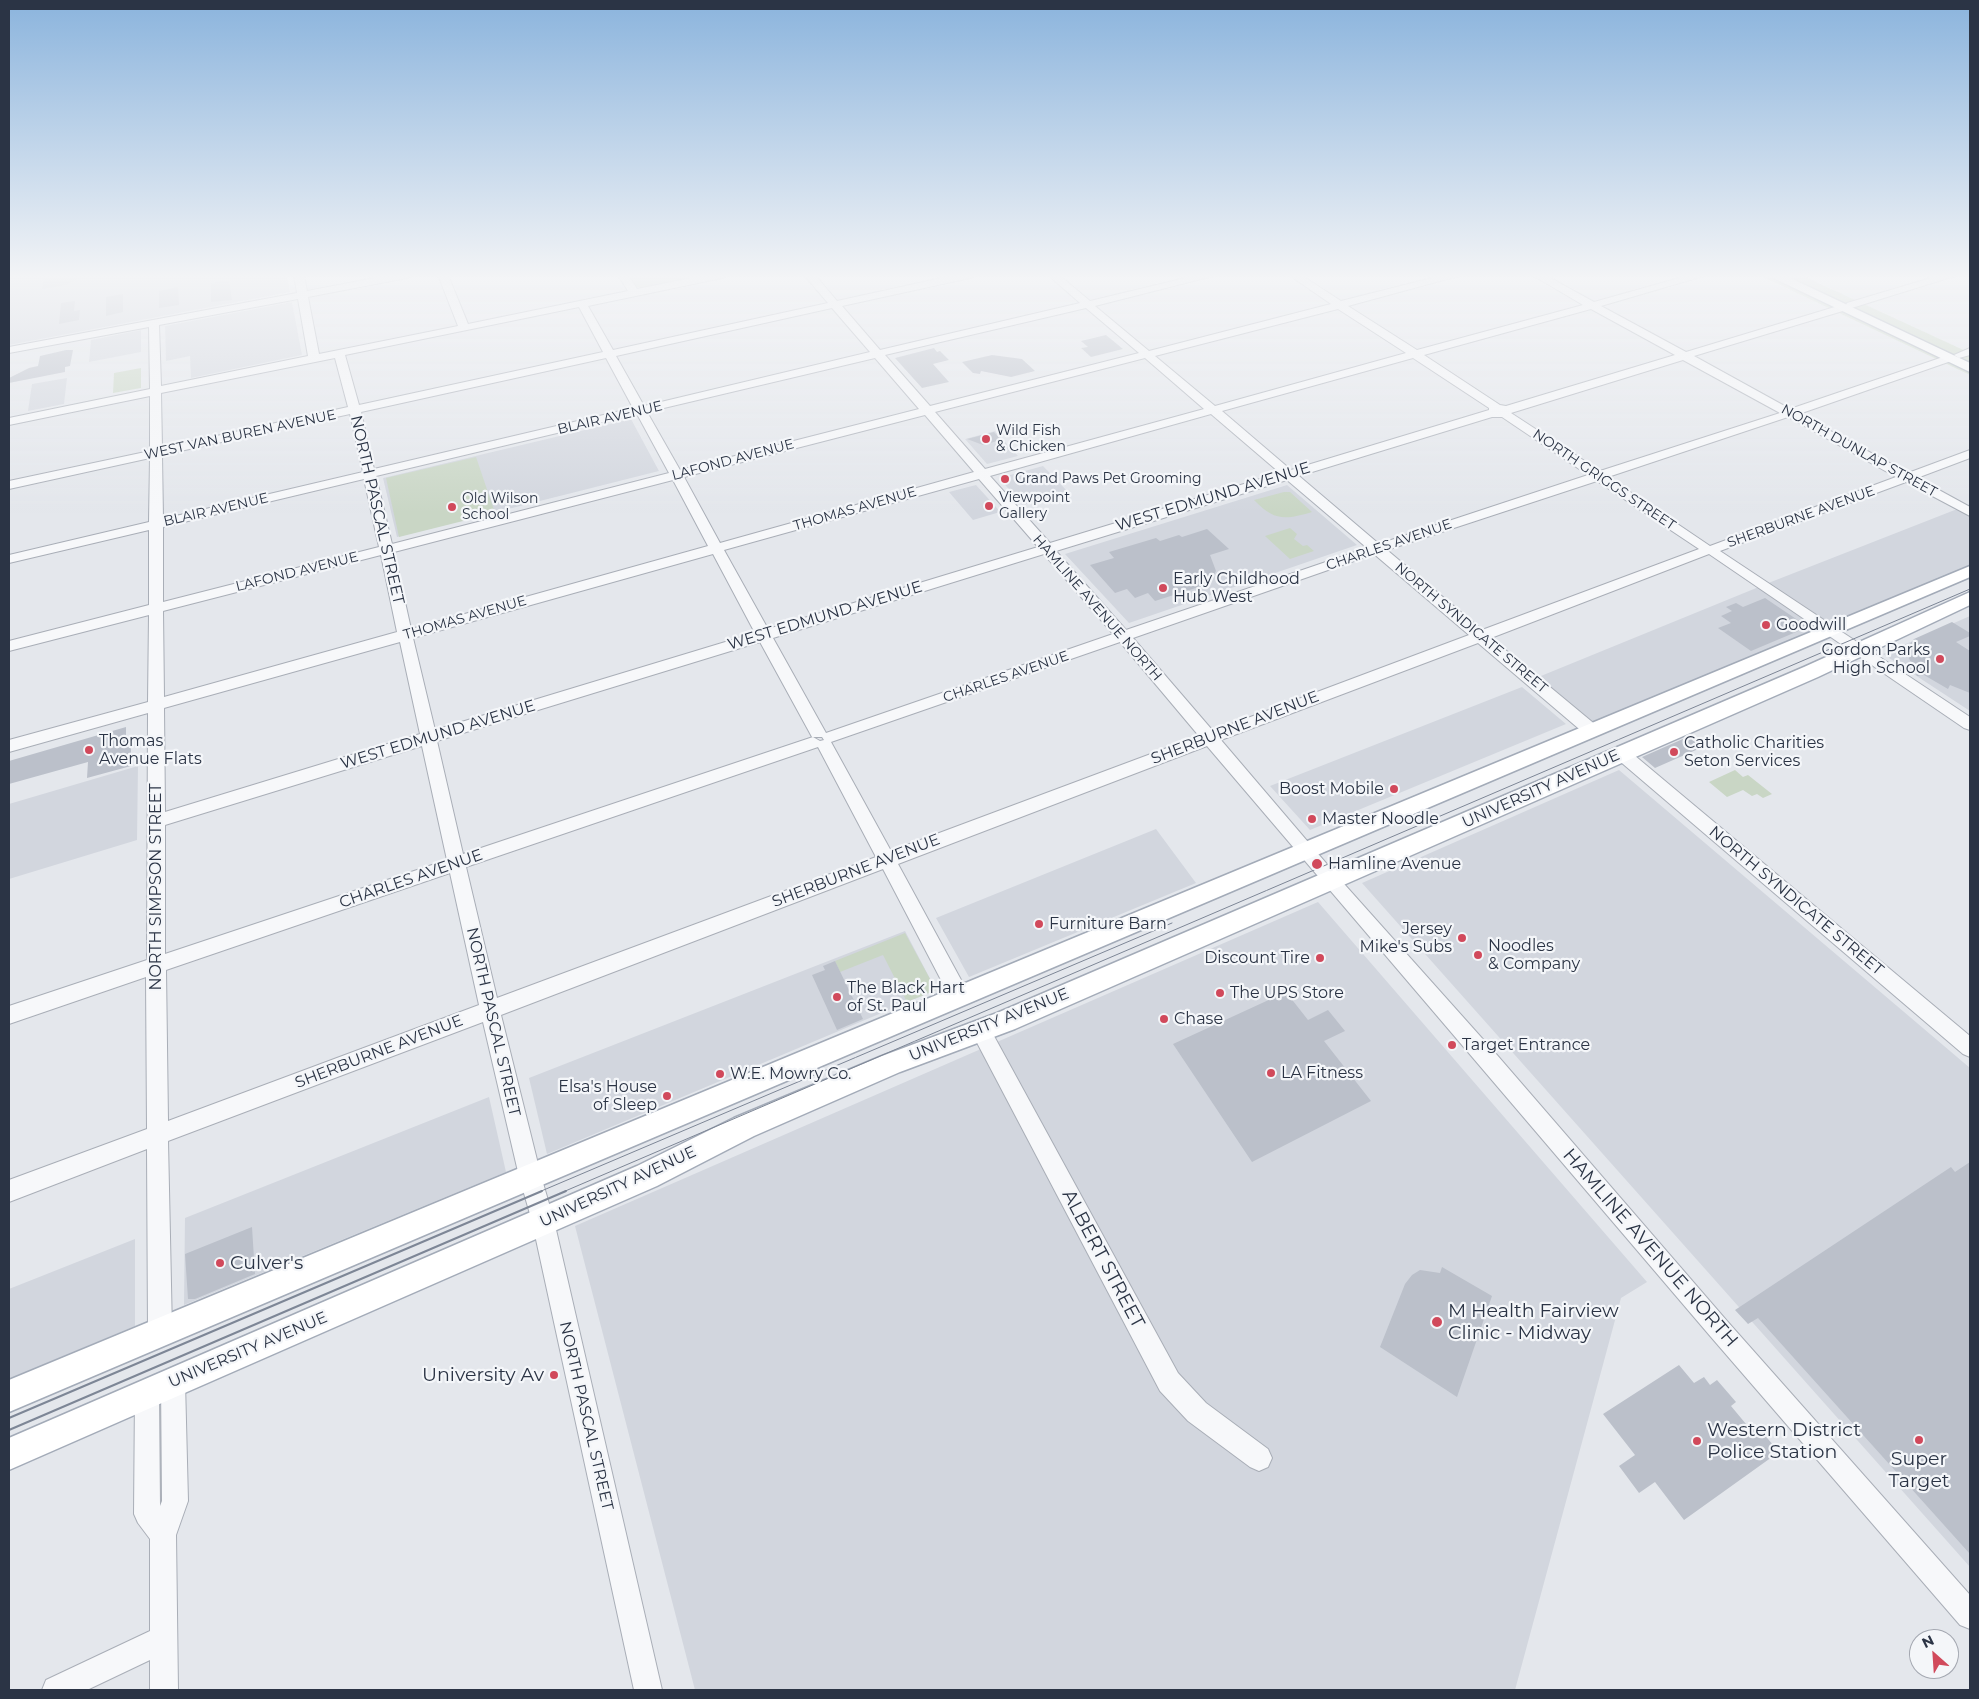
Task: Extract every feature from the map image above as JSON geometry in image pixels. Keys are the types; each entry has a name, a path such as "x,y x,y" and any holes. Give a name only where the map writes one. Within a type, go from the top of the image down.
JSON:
{"main road":[{"path":"1962,356 1970,368"},
{"name":"UNIVERSITY AVENUE","path":"9,1396 1970,570"},
{"name":"UNIVERSITY AVENUE","path":"9,1454 647,1176 754,1123 891,1064 981,1031 1331,881 1861,650 1919,620 1970,598"}],"street":[{"name":"NORTH SIMPSON STREET","path":"154,354 156,965 160,1332"},
{"path":"313,354 314,359"},
{"path":"9,421 338,354"},
{"name":"NORTH PASCAL STREET","path":"339,354 354,410 384,550 490,1010 530,1176 543,1221 648,1690"},
{"name":"WEST VAN BUREN AVENUE","path":"9,486 609,354"},
{"path":"610,354 762,635 822,739 885,860 959,995"},
{"name":"BLAIR AVENUE","path":"9,559 877,354"},
{"name":"HAMLINE AVENUE NORTH","path":"878,354 1124,637 1331,881 1490,1061 1725,1336 1970,1615"},
{"name":"LAFOND AVENUE","path":"9,646 1145,354"},
{"name":"NORTH SYNDICATE STREET","path":"1146,354 1591,730"},
{"name":"THOMAS AVENUE","path":"9,746 1413,354"},
{"name":"NORTH GRIGGS STREET","path":"1414,354 1970,724"},
{"name":"NORTH DUNLAP STREET","path":"1683,354 1970,512"},
{"name":"WEST EDMUND AVENUE","path":"156,821 1288,474 1692,354"},
{"name":"CHARLES AVENUE","path":"9,1015 1124,637 1376,549 1962,356"},
{"name":"SHERBURNE AVENUE","path":"9,1191 1479,636 1970,454"},
{"name":"NORTH SYNDICATE STREET","path":"1622,754 1970,1048"},
{"name":"ALBERT STREET","path":"981,1031 1169,1382 1197,1412 1259,1458"},
{"path":"160,1388 147,1514 163,1535 164,1690"},
{"path":"56,1690 163,1638"}],"shaded area":[{"path":"90,354 129,354 89,362"},
{"path":"166,354 302,355 191,378 190,356 166,361"},
{"path":"67,378 64,404 28,411 32,384"},
{"name":"Old Wilson School","path":"631,419 659,471 397,537 383,478"},
{"path":"995,431 1018,456 987,464 965,439"},
{"path":"1043,466 1068,492 1023,505 999,478"},
{"path":"976,485 1000,512 973,520 949,492"},
{"name":"Early Childhood Hub West","path":"1287,485 1357,545 1129,623 1065,554"},
{"path":"1970,504 1970,565 1592,723 1536,678 1771,582"},
{"name":"Gordon Parks High School","path":"1970,616 1970,711 1883,654"},
{"path":"1522,687 1566,724 1310,830 1270,786"},
{"path":"138,766 137,840 9,879 9,804"},
{"path":"1619,770 1970,1068 1970,1567 1362,883"},
{"path":"1156,829 1196,883 969,977 936,918"},
{"path":"1318,902 1647,1282 1621,1298 1515,1690 695,1690 575,1226"},
{"path":"905,931 936,990 547,1154 529,1078"},
{"path":"489,1097 506,1172 184,1305 185,1218"},
{"path":"135,1239 135,1326 9,1379 9,1289"}],"green space":[{"path":"1926,354 1970,354 1970,375"},
{"path":"141,368 141,388 113,393 114,373"},
{"path":"476,457 495,513 399,537 386,478"},
{"path":"1290,492 1312,512 1280,517 1268,512 1254,500"},
{"path":"1290,528 1297,534 1294,539 1303,546 1307,545 1314,551 1290,559 1265,536"},
{"path":"1735,770 1743,777 1748,775 1772,794 1763,798 1757,794 1752,796 1743,790 1727,797 1709,782"},
{"path":"905,933 936,990 907,1002 883,955 840,972 835,961"}],"building":[{"path":"72,354 70,366 65,367 65,372 9,383 9,378 29,368 38,366 40,356"},
{"path":"909,354 943,354 949,360 933,364 949,382 922,388 895,358"},
{"path":"1088,354 1102,354 1091,357"},
{"path":"992,355 1022,359 1035,371 1011,377 981,371 980,374 973,373 962,362"},
{"name":"Wild Fish & Chicken","path":"994,432 1001,440 983,445 967,439"},
{"name":"Early Childhood Hub West","path":"1207,529 1229,549 1210,555 1216,571 1207,586 1205,585 1155,601 1148,593 1135,598 1127,589 1115,593 1090,565 1114,558 1109,552 1156,538 1160,541 1179,535 1182,537"},
{"name":"Goodwill","path":"1765,598 1808,627 1751,651 1718,628 1731,623 1721,616 1732,611 1726,607 1736,603 1743,607"},
{"name":"Gordon Parks High School","path":"1952,622 1970,633 1970,636 1956,642 1970,651 1970,693 1950,685 1948,689 1924,675 1917,676 1908,656 1908,647 1914,639"},
{"name":"Thomas Avenue Flats","path":"126,727 126,739 131,737 131,766 87,778 88,762 9,784 9,761"},
{"name":"Catholic Charities Seton Services","path":"1692,735 1705,746 1655,768 1642,757"},
{"name":"The Black Hart of St. Paul","path":"835,961 863,1019 837,1030 812,975 825,970 823,966"},
{"name":"LA Fitness","path":"1286,992 1308,1020 1328,1010 1345,1031 1324,1041 1371,1101 1252,1162 1173,1044"},
{"name":"Super Target","path":"1970,1162 1970,1554 1758,1318 1748,1324 1735,1310 1951,1167 1955,1172"},
{"name":"Culver's","path":"252,1227 255,1274 195,1299 188,1299 185,1254"},
{"name":"M Health Fairview Clinic - Midway","path":"1442,1267 1492,1296 1457,1397 1380,1347 1405,1284 1412,1275 1420,1270 1440,1273"},
{"name":"Western District Police Station","path":"1679,1365 1694,1383 1704,1377 1710,1385 1717,1380 1736,1402 1731,1406 1751,1430 1757,1426 1779,1452 1684,1520 1655,1482 1639,1493 1619,1466 1635,1455 1603,1414"}],"tram line":[{"path":"563,1192 1970,589"},
{"path":"539,1192 1172,923"},
{"path":"9,1418 542,1191"},
{"path":"9,1430 566,1191"}],"place":[{"name":"Wild Fish & Chicken","path":"986,439"},
{"name":"Grand Paws Pet Grooming","path":"1005,479"},
{"name":"Viewpoint Gallery","path":"989,506"},
{"name":"Old Wilson School","path":"452,507"},
{"name":"Early Childhood Hub West","path":"1163,588"},
{"name":"Goodwill","path":"1766,625"},
{"name":"Gordon Parks High School","path":"1940,659"},
{"name":"Thomas Avenue Flats","path":"89,750"},
{"name":"Catholic Charities Seton Services","path":"1674,752"},
{"name":"Boost Mobile","path":"1394,789"},
{"name":"Master Noodle","path":"1312,819"},
{"name":"Hamline Avenue","path":"1317,864"},
{"name":"Furniture Barn","path":"1039,924"},
{"name":"Jersey Mike's Subs","path":"1462,938"},
{"name":"Noodles & Company","path":"1478,955"},
{"name":"Discount Tire","path":"1320,958"},
{"name":"The UPS Store","path":"1220,993"},
{"name":"The Black Hart of St. Paul","path":"837,997"},
{"name":"Chase","path":"1164,1019"},
{"name":"Target Entrance","path":"1452,1045"},
{"name":"LA Fitness","path":"1271,1073"},
{"name":"W.E. Mowry Co.","path":"720,1074"},
{"name":"Elsa's House of Sleep","path":"667,1096"},
{"name":"Culver's","path":"220,1263"},
{"name":"M Health Fairview Clinic - Midway","path":"1437,1322"},
{"name":"University Av","path":"554,1375"},
{"name":"Super Target","path":"1919,1440"},
{"name":"Western District Police Station","path":"1697,1441"}]}
